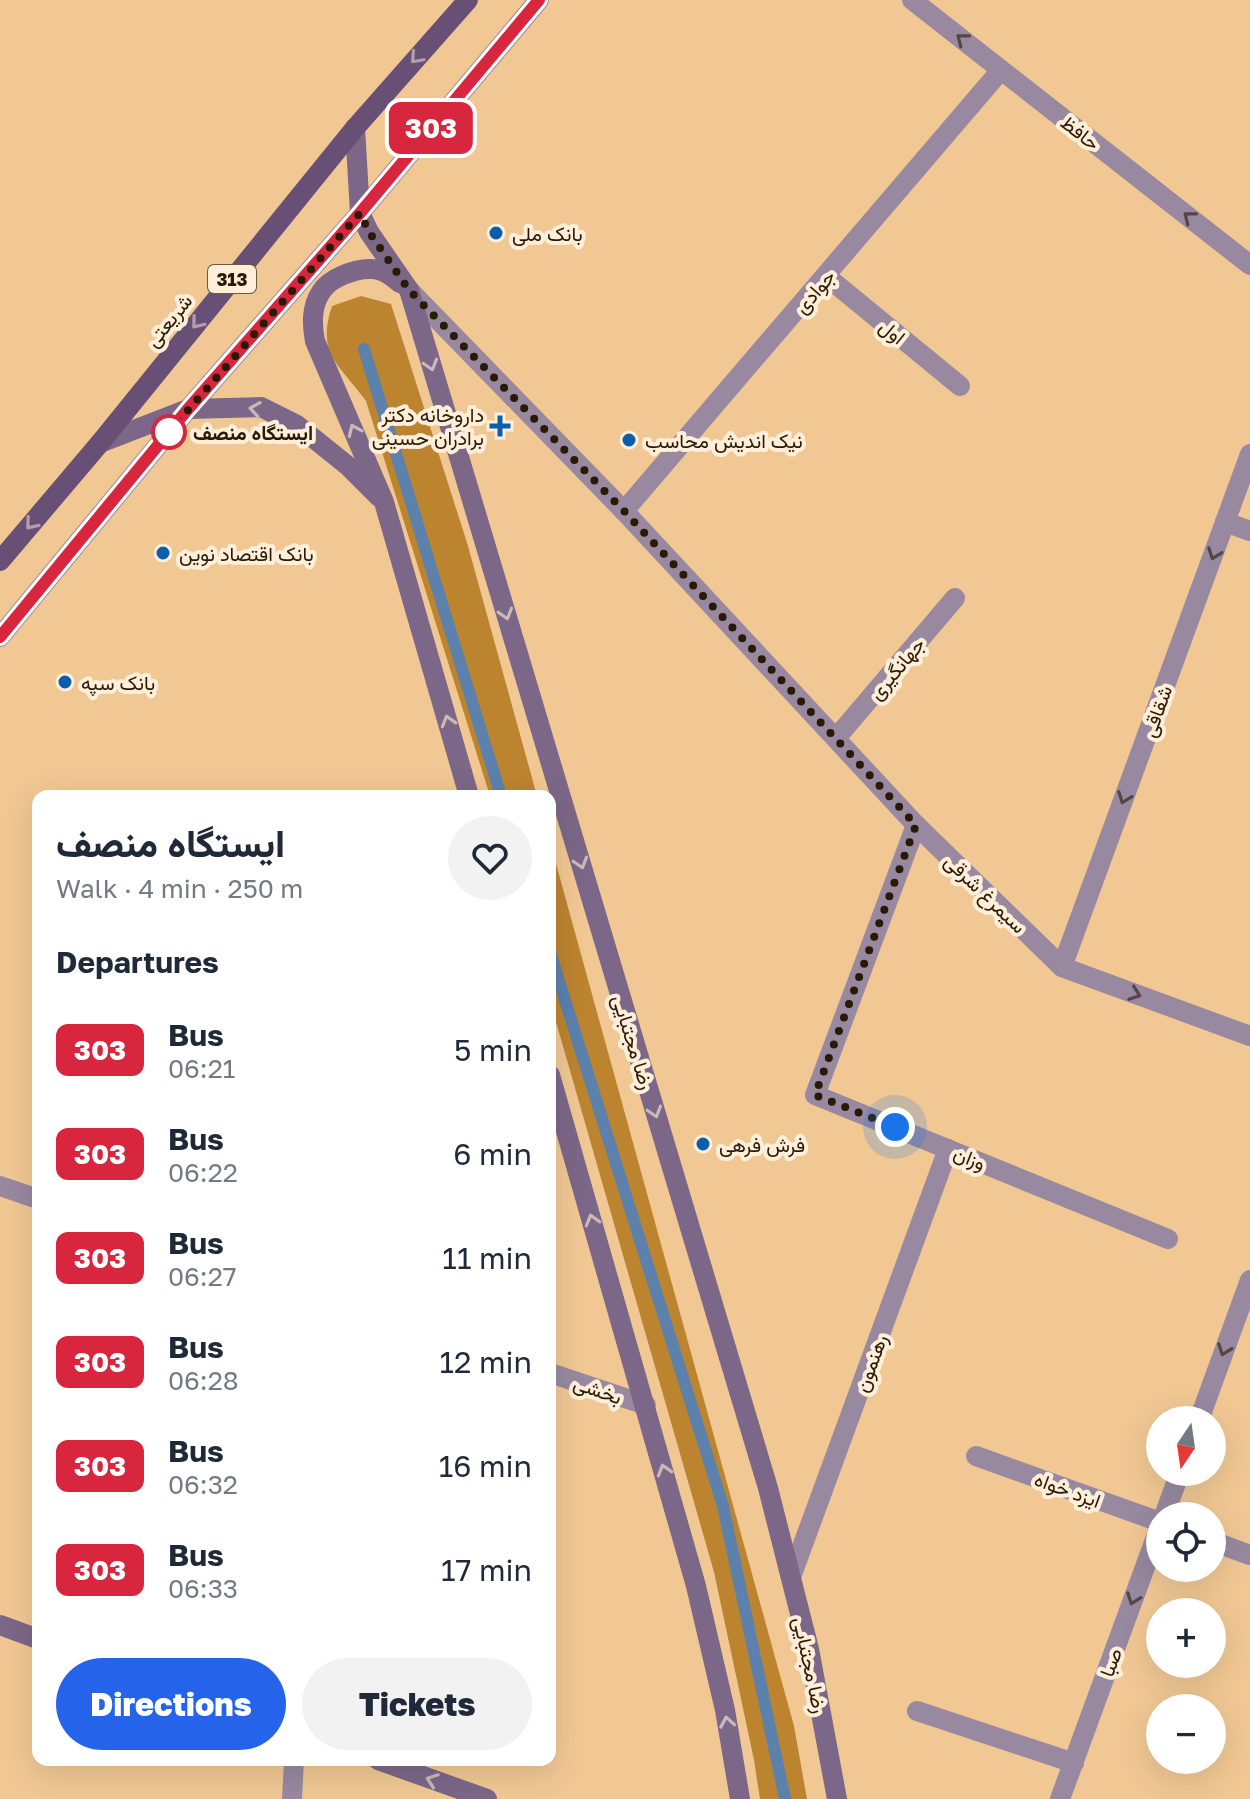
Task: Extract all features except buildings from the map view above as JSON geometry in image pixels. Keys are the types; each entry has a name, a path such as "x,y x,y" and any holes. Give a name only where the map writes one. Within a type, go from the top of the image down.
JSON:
{"main road":[{"name":"شریعتی","path":"0,561 100,443 355,128 468,0"},
{"path":"355,128 360,213"},
{"name":"رضا مجتبایی","path":"360,213 369,232 409,290 759,1457 809,1649 837,1799"},
{"path":"409,290 389,274 374,268 361,270 335,279 322,289 312,323 315,341 384,502 463,790"},
{"path":"100,443 188,409 261,407 297,425 348,466 384,502"},
{"path":"556,1096 696,1586 725,1710 740,1799"},
{"path":"0,1625 32,1637"},
{"path":"395,1766 487,1799"}],"street":[{"path":"0,637 188,409 360,213 539,0"},
{"name":"حافظ","path":"912,0 1250,265"},
{"name":"جوادی","path":"624,511 1001,70"},
{"name":"اول","path":"826,276 960,386"},
{"name":"سیمرغ شرقی","path":"409,290 624,511 916,825 1062,967 1250,1036"},
{"name":"شقاقی","path":"1062,967 1250,454"},
{"path":"1225,522 1250,531"},
{"name":"جهانگیری","path":"837,737 955,598"},
{"name":"وزان","path":"916,825 815,1095 1168,1239"},
{"name":"رهنمون","path":"791,1577 948,1149"},
{"path":"0,1186 32,1197"},
{"path":"1204,1406 1250,1280"},
{"name":"بخشی","path":"556,1375 646,1405"},
{"name":"ایزد خواه","path":"976,1456 1146,1519"},
{"path":"1226,1546 1250,1555"},
{"name":"صبا","path":"1060,1799 1146,1563"},
{"path":"917,1711 1074,1763"},
{"path":"292,1799 294,1766"}],"shaded area":[{"path":"361,296 391,304 468,546 535,790 488,790 366,401 339,367 329,347 328,322 332,306"},
{"path":"556,864 794,1726 807,1799 760,1799 714,1572 556,1022"}],"waterway":[{"path":"364,349 499,790"},
{"path":"556,971 723,1506 785,1799"}],"bus line":[{"name":"303","path":"0,637 188,409 360,213 539,0"}],"place":[{"name":"بانک ملی","path":"496,233"},
{"name":"داروخانه دکتر برادران حسینی","path":"500,426"},
{"name":"ایستگاه منصف","path":"169,432"},
{"name":"نیک اندیش محاسب","path":"629,440"},
{"name":"بانک اقتصاد نوین","path":"163,553"},
{"name":"بانک سپه","path":"65,682"},
{"name":"فرش فرهی","path":"703,1144"}],"route":[{"path":"169,432 360,213 369,232 409,290 624,511 916,825 815,1095 895,1127"}]}
